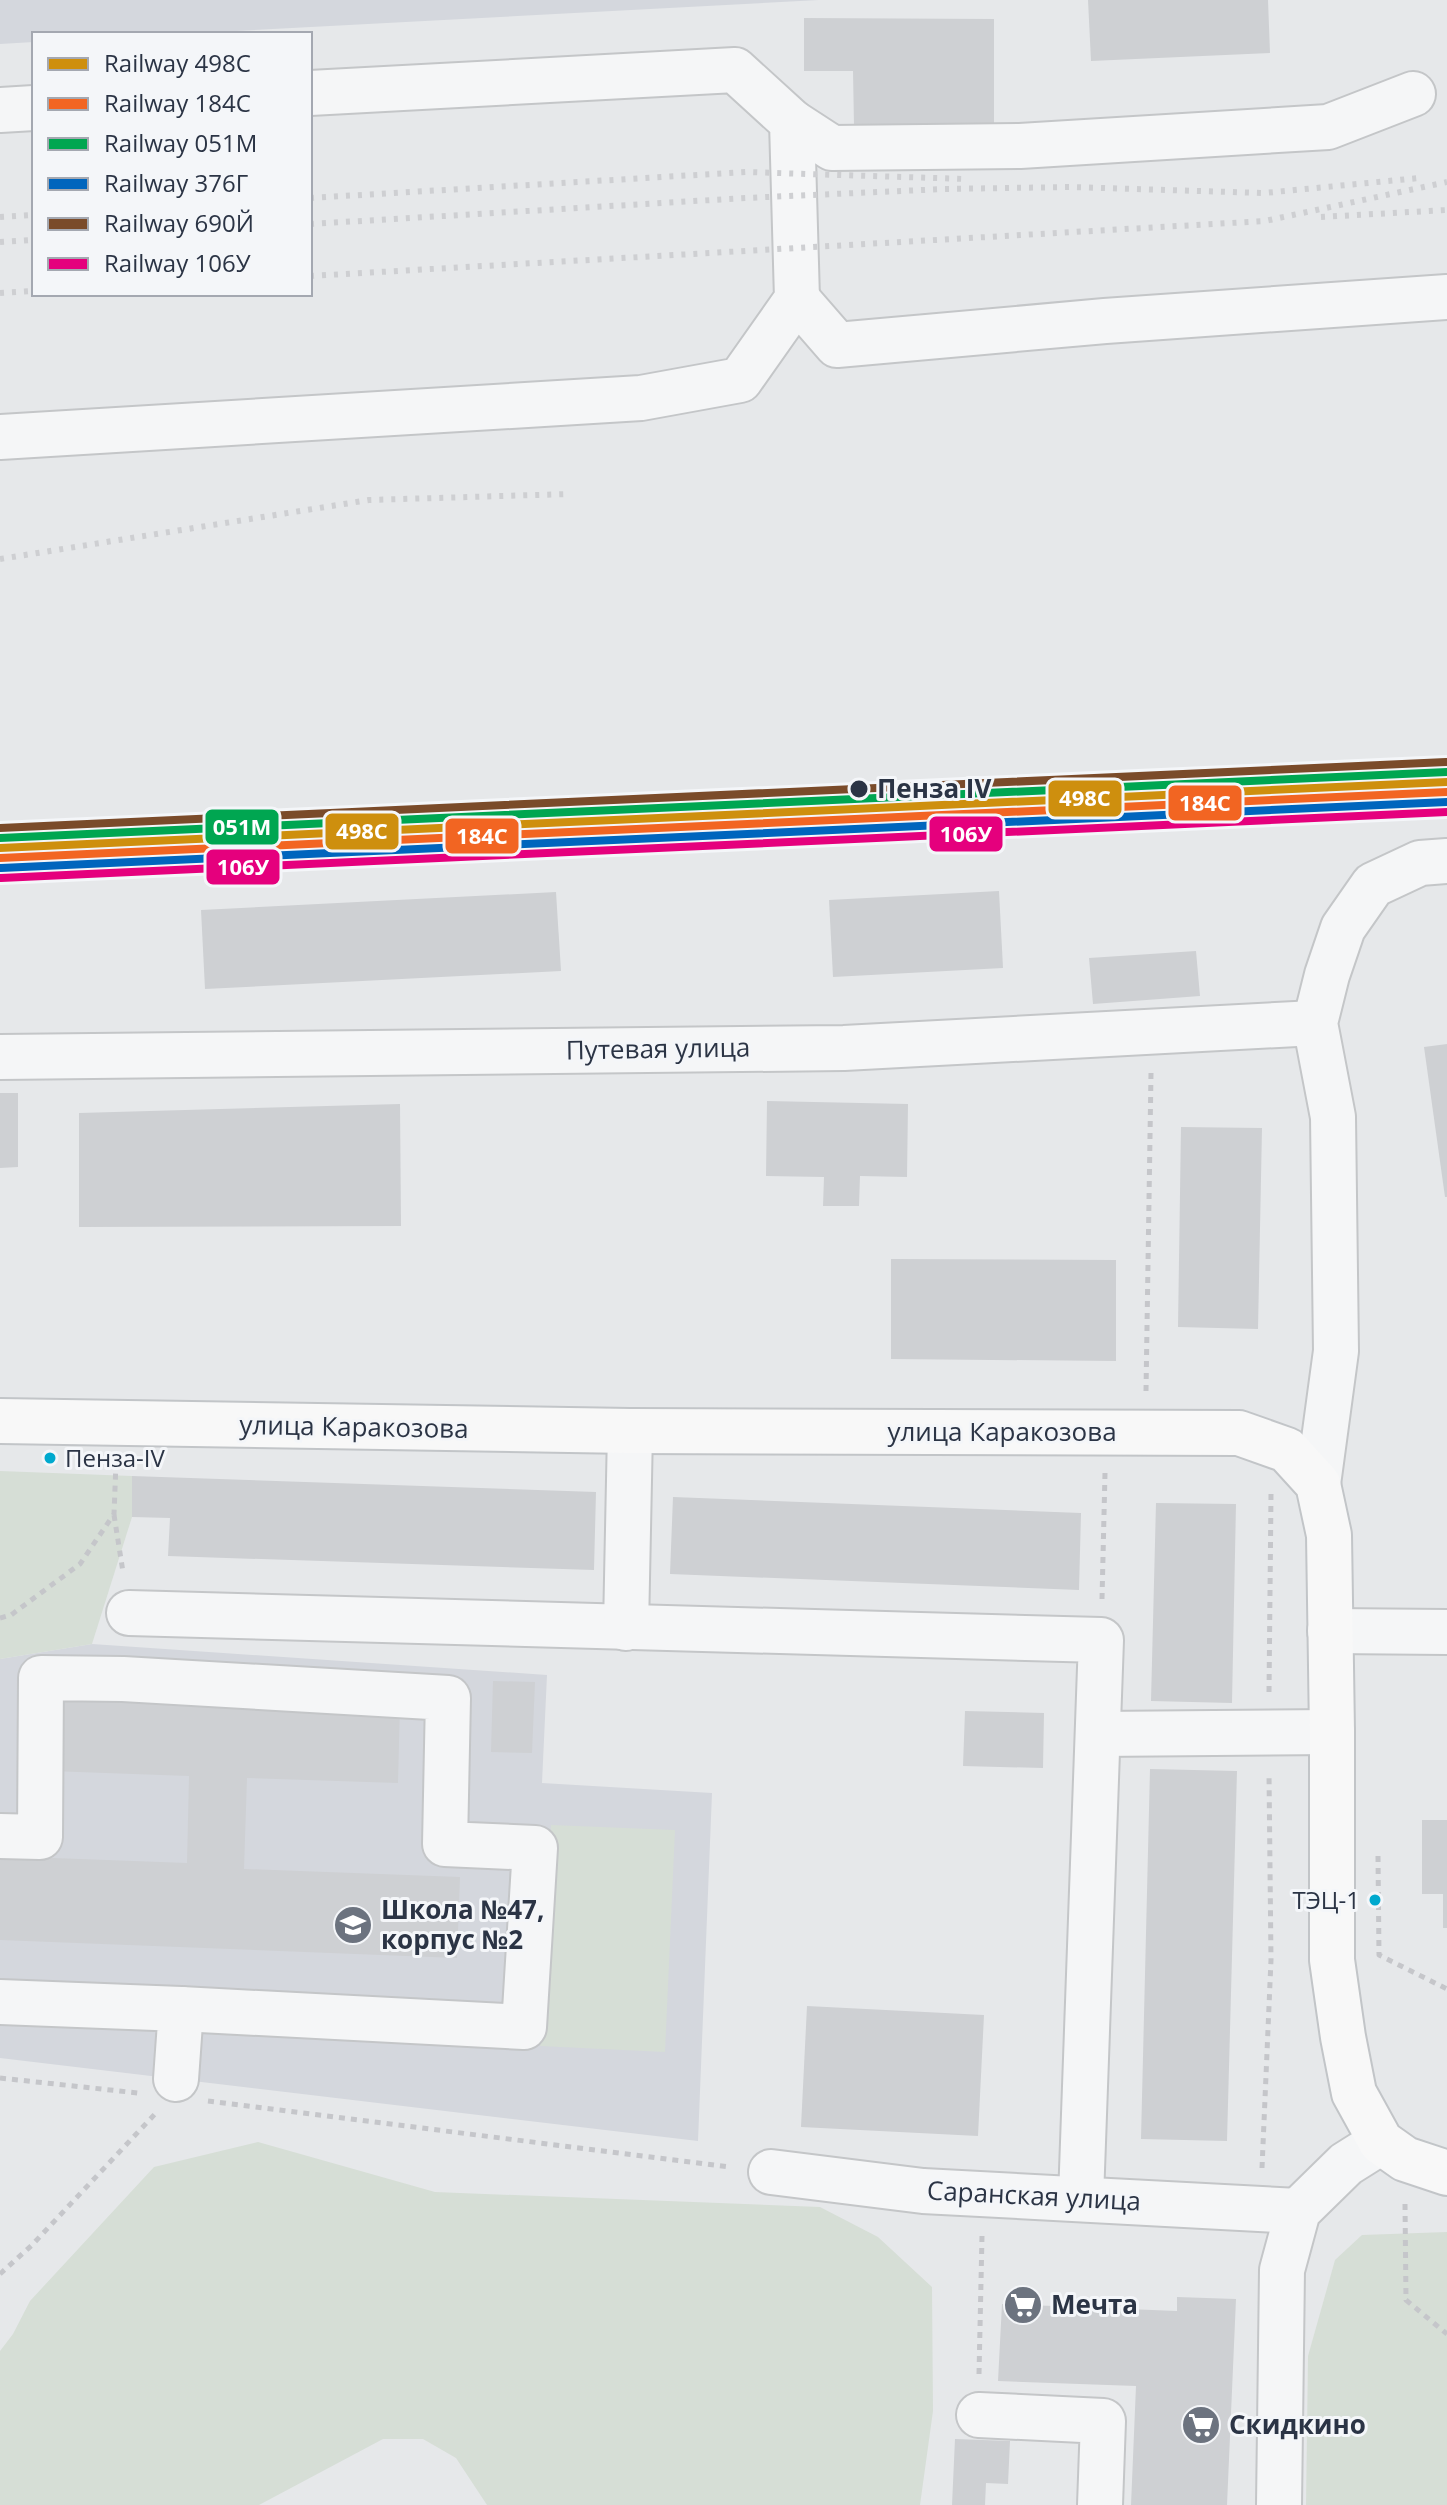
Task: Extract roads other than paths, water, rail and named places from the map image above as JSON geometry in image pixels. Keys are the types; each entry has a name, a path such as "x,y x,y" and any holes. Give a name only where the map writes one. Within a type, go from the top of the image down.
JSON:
{"main road":[{"name":"улица Каракозова","path":"0,1421 630,1431 1239,1433 1287,1450 1318,1484"},
{"path":"1318,1484 1329,1535 1332,1960 1343,2037 1354,2093 1393,2150 1447,2173"}],"street":[{"path":"312,93 735,70 792,122 832,148 1020,146 1328,127 1413,94"},
{"path":"0,110 32,108"},
{"path":"0,437 641,398 740,380 797,299 792,122"},
{"path":"797,299 837,345 1105,321 1447,297"},
{"path":"1318,1484 1336,1351 1333,1117 1315,1023 1343,928 1373,885 1420,863 1447,861"},
{"name":"Путевая улица","path":"0,1057 844,1048 1315,1023"},
{"path":"626,1628 630,1431"},
{"path":"129,1613 1101,1640 1081,2198"},
{"path":"1330,1631 1447,1632"},
{"path":"0,1836 40,1837 41,1678 123,1679 448,1698 445,1844 535,1848 524,2027 0,2002"},
{"path":"1098,1734 1332,1732"},
{"path":"174,2088 181,2009"},
{"path":"1279,2505 1282,2270 1298,2211 1346,2164 1393,2150"},
{"name":"Саранская улица","path":"771,2172 923,2191 1298,2211"},
{"path":"979,2415 1103,2421 1100,2505"}],"railway":[{"path":"312,198 746,172 965,179"},
{"path":"312,224 945,189 1071,187 1264,193 1419,178"},
{"path":"312,276 1265,221 1447,182"},
{"path":"1321,217 1447,210"},
{"path":"0,217 32,215"},
{"path":"0,242 32,240"},
{"path":"0,293 32,291"},
{"path":"0,559 369,500 569,494"}],"rail line":[{"name":"690Й","path":"0,828 1446,762"},
{"name":"051М","path":"0,838 1447,772"},
{"name":"498С","path":"0,848 1447,782"},
{"name":"184С","path":"0,858 1447,792"},
{"name":"376Г","path":"1,868 1447,802"},
{"name":"106У","path":"1,878 1447,812"}],"place":[{"name":"Пенза IV","path":"859,789"},
{"name":"Пенза-IV","path":"50,1458"},
{"name":"ТЭЦ-1","path":"1375,1900"},
{"name":"Школа №47, корпус №2","path":"353,1925"},
{"name":"Мечта","path":"1023,2305"},
{"name":"Скидкино","path":"1201,2425"}]}
